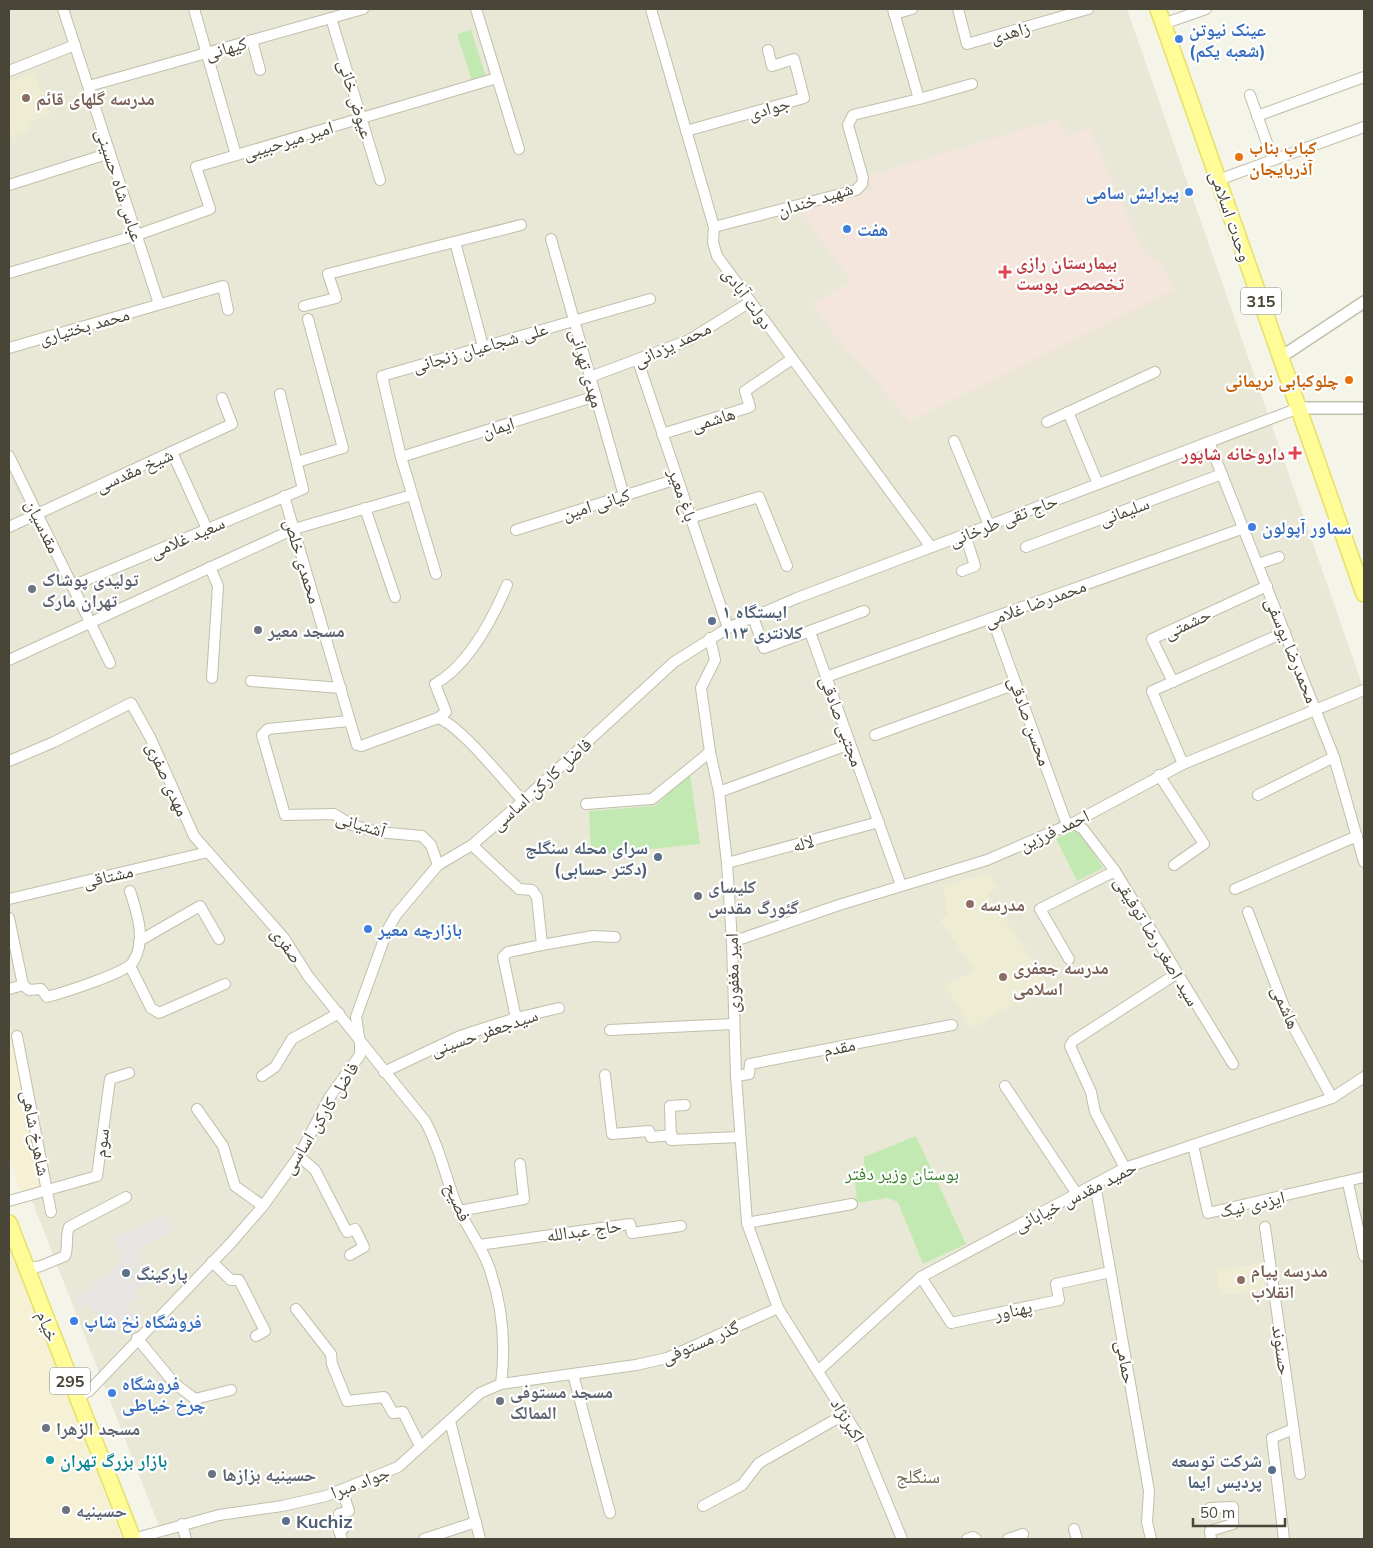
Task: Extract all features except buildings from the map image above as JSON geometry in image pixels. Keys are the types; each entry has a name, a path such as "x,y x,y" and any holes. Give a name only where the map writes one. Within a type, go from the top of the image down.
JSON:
{"main road":[{"name":"وحدت اسلامی","path":"1158,9 1364,594"},
{"name":"خیام","path":"9,1223 76,1398 133,1539"}],"street":[{"name":"عباس شاه حسینی","path":"63,9 159,304"},
{"path":"194,9 236,155"},
{"name":"کیهانی","path":"89,86 363,9"},
{"path":"476,9 518,149"},
{"name":"دولت آبادی","path":"651,9 714,227 713,242 717,256 931,547"},
{"path":"912,9 894,11 919,99 972,84"},
{"name":"زاهدی","path":"958,9 967,44 1088,9"},
{"path":"1163,24 1206,9"},
{"name":"عیوض خانی","path":"331,18 380,180"},
{"path":"252,40 260,70"},
{"path":"9,71 75,45"},
{"name":"جوادی","path":"686,131 804,98 794,59 772,66 768,50"},
{"path":"1257,116 1364,77"},
{"name":"امیر میرحبیبی","path":"137,235 210,209 196,167 497,78"},
{"path":"1250,95 1273,160"},
{"name":"شهید خندان","path":"714,227 856,190 862,184 863,178 848,125 849,118 853,115 919,99"},
{"path":"1218,180 1364,126"},
{"path":"9,185 110,153"},
{"path":"304,306 336,298 328,274 521,225"},
{"path":"9,273 137,235"},
{"name":"مهدی تهرانی","path":"551,240 624,496"},
{"path":"455,242 483,346"},
{"name":"محمد بختیاری","path":"9,348 223,286 228,310"},
{"name":"علی شجاعیان زنجانی","path":"401,457 382,380 385,374 650,300"},
{"name":"محمد یزدانی","path":"590,377 638,361 689,340 750,302"},
{"path":"1281,357 1364,302"},
{"path":"280,394 297,462 343,448 308,319"},
{"name":"هاشمی","path":"662,434 750,407 745,391 792,359"},
{"name":"باغ معیر","path":"638,361 728,628"},
{"path":"1047,422 1155,372"},
{"name":"ایمان","path":"401,457 596,396"},
{"name":"شیخ مقدسی","path":"9,527 232,424 222,398"},
{"path":"1299,408 1364,408"},
{"name":"حاج تقی طرخانی","path":"710,638 753,617 931,547 1299,408"},
{"path":"1068,412 1098,484"},
{"path":"954,440 989,525"},
{"name":"محمدرضا یوسفی","path":"1210,442 1334,757 1364,862"},
{"path":"172,452 207,529"},
{"name":"مقدسیان","path":"9,456 90,623"},
{"path":"401,457 436,574"},
{"name":"سعید غلامی","path":"72,586 303,489 297,462"},
{"name":"سلیمانی","path":"1026,547 1222,474"},
{"name":"کیانی امین","path":"516,530 677,479"},
{"path":"9,660 294,529 412,495"},
{"name":"محمدی خلص","path":"284,496 356,742 361,746 438,718"},
{"path":"690,518 759,497 787,566"},
{"path":"366,508 395,596"},
{"name":"محمدرضا غلامی","path":"826,677 1244,528"},
{"path":"962,571 975,566 965,534"},
{"path":"1258,564 1279,557"},
{"path":"210,567 218,586 212,678"},
{"path":"438,718 446,712 435,684 449,676 491,622 507,585"},
{"name":"حشمتی","path":"1173,682 1152,639 1267,586"},
{"path":"753,617 764,648 864,611"},
{"name":"محسن صادقی","path":"992,618 1070,824"},
{"path":"90,623 110,663"},
{"name":"مجتبی صادقی","path":"810,632 901,885"},
{"path":"1183,764 1152,690 1285,632"},
{"name":"امیر مغفوری","path":"710,638 715,660 701,688 710,752 719,792 727,863 732,942 733,1024 739,1137 747,1223 778,1308"},
{"name":"فاضل کارکن اساسی","path":"76,1398 89,1391 137,1338 212,1262 262,1206 299,1156 329,1098 360,1055 356,1017 387,931 396,915 438,865 472,845 523,802 666,668 710,638"},
{"path":"250,681 341,688"},
{"path":"875,735 1016,684"},
{"name":"احمد فرزین","path":"732,942 901,885 987,860 1070,824 1159,775 1183,764 1364,690"},
{"name":"مهدی صفری","path":"9,761 54,742 131,703 150,737 194,836 208,852"},
{"path":"438,718 446,721 523,802"},
{"name":"آشتیانی","path":"350,721 268,729 262,735 285,815 334,814 352,825 378,832 422,836 431,845 438,865"},
{"path":"719,792 850,744"},
{"path":"586,804 652,799 710,752"},
{"path":"1258,795 1334,757"},
{"path":"1159,775 1204,844 1174,865"},
{"name":"لاله","path":"727,863 878,822"},
{"name":"سید اصغر رضا توفیقی","path":"1070,824 1083,829 1115,871 1176,974 1233,1064"},
{"path":"1236,889 1358,836"},
{"path":"472,845 519,889 535,892 542,945"},
{"name":"مشتاقی","path":"9,899 208,852"},
{"name":"صفری","path":"208,852 284,938 308,976 339,1013 360,1043"},
{"path":"1070,959 1040,910 1115,871"},
{"path":"9,918 23,985 29,990 41,989 47,997 72,990 130,966 136,957 140,924 130,891"},
{"path":"139,941 200,906 219,939"},
{"name":"هاشمی","path":"1248,912 1288,1017 1332,1098"},
{"path":"516,1018 503,957 508,952 593,936 615,936"},
{"path":"130,966 151,1008 159,1013 225,984"},
{"path":"1125,1168 1095,1112 1091,1092 1070,1046 1073,1041 1176,974"},
{"path":"9,989 23,985"},
{"name":"سیدجعفر حسینی","path":"384,1072 446,1042 516,1018 559,1008"},
{"path":"262,1076 275,1067 292,1039 339,1013"},
{"path":"610,1030 733,1024"},
{"name":"مقدم","path":"736,1076 749,1074 750,1064 952,1025"},
{"name":"شاهرخ شاهی","path":"9,1201 47,1190 17,1036"},
{"name":"فصیح","path":"360,1043 425,1121 437,1143 459,1211 489,1266 499,1304 504,1348 502,1384"},
{"name":"سوم","path":"47,1190 97,1176 110,1079 129,1073"},
{"path":"605,1075 612,1134 649,1131 651,1137 739,1137"},
{"name":"حمید مقدس خیابانی","path":"818,1371 921,1277 1125,1168 1332,1098 1364,1077"},
{"path":"1005,1086 1077,1194"},
{"path":"671,1138 670,1106 685,1105"},
{"path":"197,1109 223,1146 235,1186 262,1206"},
{"name":"ایزدی نیک","path":"1193,1145 1208,1213 1348,1183 1364,1177"},
{"path":"299,1156 315,1170 347,1232 355,1230 364,1247 350,1255"},
{"path":"459,1211 524,1199 520,1164"},
{"path":"1348,1183 1364,1256"},
{"name":"حمامی","path":"1094,1184 1149,1490 1147,1522 1151,1539"},
{"path":"47,1190 51,1212"},
{"path":"26,1269 41,1266 65,1256 68,1246 66,1233 69,1227 126,1197"},
{"path":"747,1223 852,1204"},
{"name":"حاج عبدالله","path":"479,1245 630,1224 632,1233 681,1226"},
{"name":"حسنوند","path":"1264,1227 1300,1474"},
{"path":"212,1262 231,1280 239,1280 265,1331 256,1336"},
{"name":"پهناور","path":"921,1277 951,1323 1059,1300 1056,1284 1110,1272"},
{"name":"اکبرنژاد","path":"778,1308 861,1440 902,1539"},
{"name":"گذر مستوفی","path":"502,1384 667,1358 778,1308"},
{"path":"296,1309 331,1354 332,1364 348,1401 384,1397 393,1413 402,1412 420,1446"},
{"path":"137,1338 174,1383 195,1399 231,1390"},
{"path":"572,1374 610,1513"},
{"name":"جواد مبرا","path":"133,1539 219,1515 282,1506 342,1490 398,1467 407,1462 420,1446 480,1393 502,1384"},
{"path":"703,1506 742,1485 759,1463 845,1414"},
{"path":"450,1421 480,1539"},
{"path":"1284,1539 1272,1438 1293,1430"},
{"path":"342,1490 349,1511 339,1514 344,1528 339,1531 342,1539"},
{"path":"1210,1508 1233,1507 1233,1524 1210,1532 1211,1539"},
{"path":"424,1539 476,1522"},
{"path":"182,1524 186,1539"},
{"path":"1008,1539 1023,1534"},
{"path":"966,1539 974,1537 976,1539"}],"shaded area":[{"path":"9,9 1127,9 1364,690 1364,1539 164,1539 9,1142"},
{"name":"مدرسه گلهای قائم","path":"34,72 50,114 27,123 30,131 12,138 9,129 9,82"},
{"name":"بیمارستان رازی تخصصی پوست","path":"1058,119 1066,136 1089,128 1134,232 1147,257 1161,263 1175,289 910,421 852,353 848,352 812,304 851,282 800,209 873,191 868,176"},
{"name":"مدرسه جعفری اسلامی","path":"989,873 998,888 987,893 1047,982 972,1029 945,985 975,971 940,920 948,915 943,886"},
{"path":"9,1019 42,1188 22,1194 9,1158"},
{"name":"پارکینگ","path":"163,1215 172,1230 139,1248 144,1257 139,1264 149,1281 135,1290 139,1298 127,1305 139,1320 129,1331 123,1325 111,1334 88,1303 78,1310 74,1301 121,1262 114,1237"},
{"name":"بازار بزرگ تهران","path":"9,1249 24,1284 122,1539 9,1539"},
{"name":"مدرسه پیام انقلاب","path":"1262,1263 1266,1291 1220,1295 1217,1270"}],"green space":[{"path":"471,30 486,77 472,81 457,34"},
{"path":"690,773 700,844 591,855 589,811 655,806"},
{"path":"1073,829 1083,837 1103,868 1077,881 1056,839"},
{"name":"بوستان وزیر دفتر","path":"916,1136 966,1244 923,1264 898,1202 887,1198 857,1203 855,1181 865,1177 864,1157"}],"place":[{"name":"عینک نیوتن (شعبه یکم)","path":"1179,39"},
{"name":"مدرسه گلهای قائم","path":"26,98"},
{"name":"کباب بناب آذربایجان","path":"1239,157"},
{"name":"پیرایش سامی","path":"1189,192"},
{"name":"هفت","path":"847,229"},
{"name":"بیمارستان رازی تخصصی پوست","path":"1005,272"},
{"name":"چلوکبابی نریمانی","path":"1349,380"},
{"name":"داروخانه شاپور","path":"1295,453"},
{"name":"سماور آپولون","path":"1252,527"},
{"name":"تولیدی پوشاک تهران مارک","path":"32,589"},
{"name":"ایستگاه ۱ کلانتری ۱۱۳","path":"712,621"},
{"name":"مسجد معیر","path":"258,630"},
{"name":"سرای محله سنگلج (دکتر حسابی)","path":"658,857"},
{"name":"کلیسای گئورگ مقدس","path":"698,896"},
{"name":"مدرسه","path":"970,904"},
{"name":"بازارچه معیر","path":"368,929"},
{"name":"مدرسه جعفری اسلامی","path":"1003,977"},
{"name":"پارکینگ","path":"126,1273"},
{"name":"مدرسه پیام انقلاب","path":"1241,1280"},
{"name":"فروشگاه نخ شاپ","path":"74,1321"},
{"name":"فروشگاه چرخ خیاطی","path":"112,1393"},
{"name":"مسجد مستوفی الممالک","path":"500,1401"},
{"name":"مسجد الزهرا","path":"46,1428"},
{"name":"بازار بزرگ تهران","path":"50,1460"},
{"name":"شرکت توسعه پردیس ایما","path":"1272,1470"},
{"name":"حسینیه بزازها","path":"212,1474"},
{"name":"حسینیه","path":"66,1510"},
{"name":"Kuchiz","path":"286,1521"}],"district":[{"name":"سنگلج","path":"918,1476"}]}
